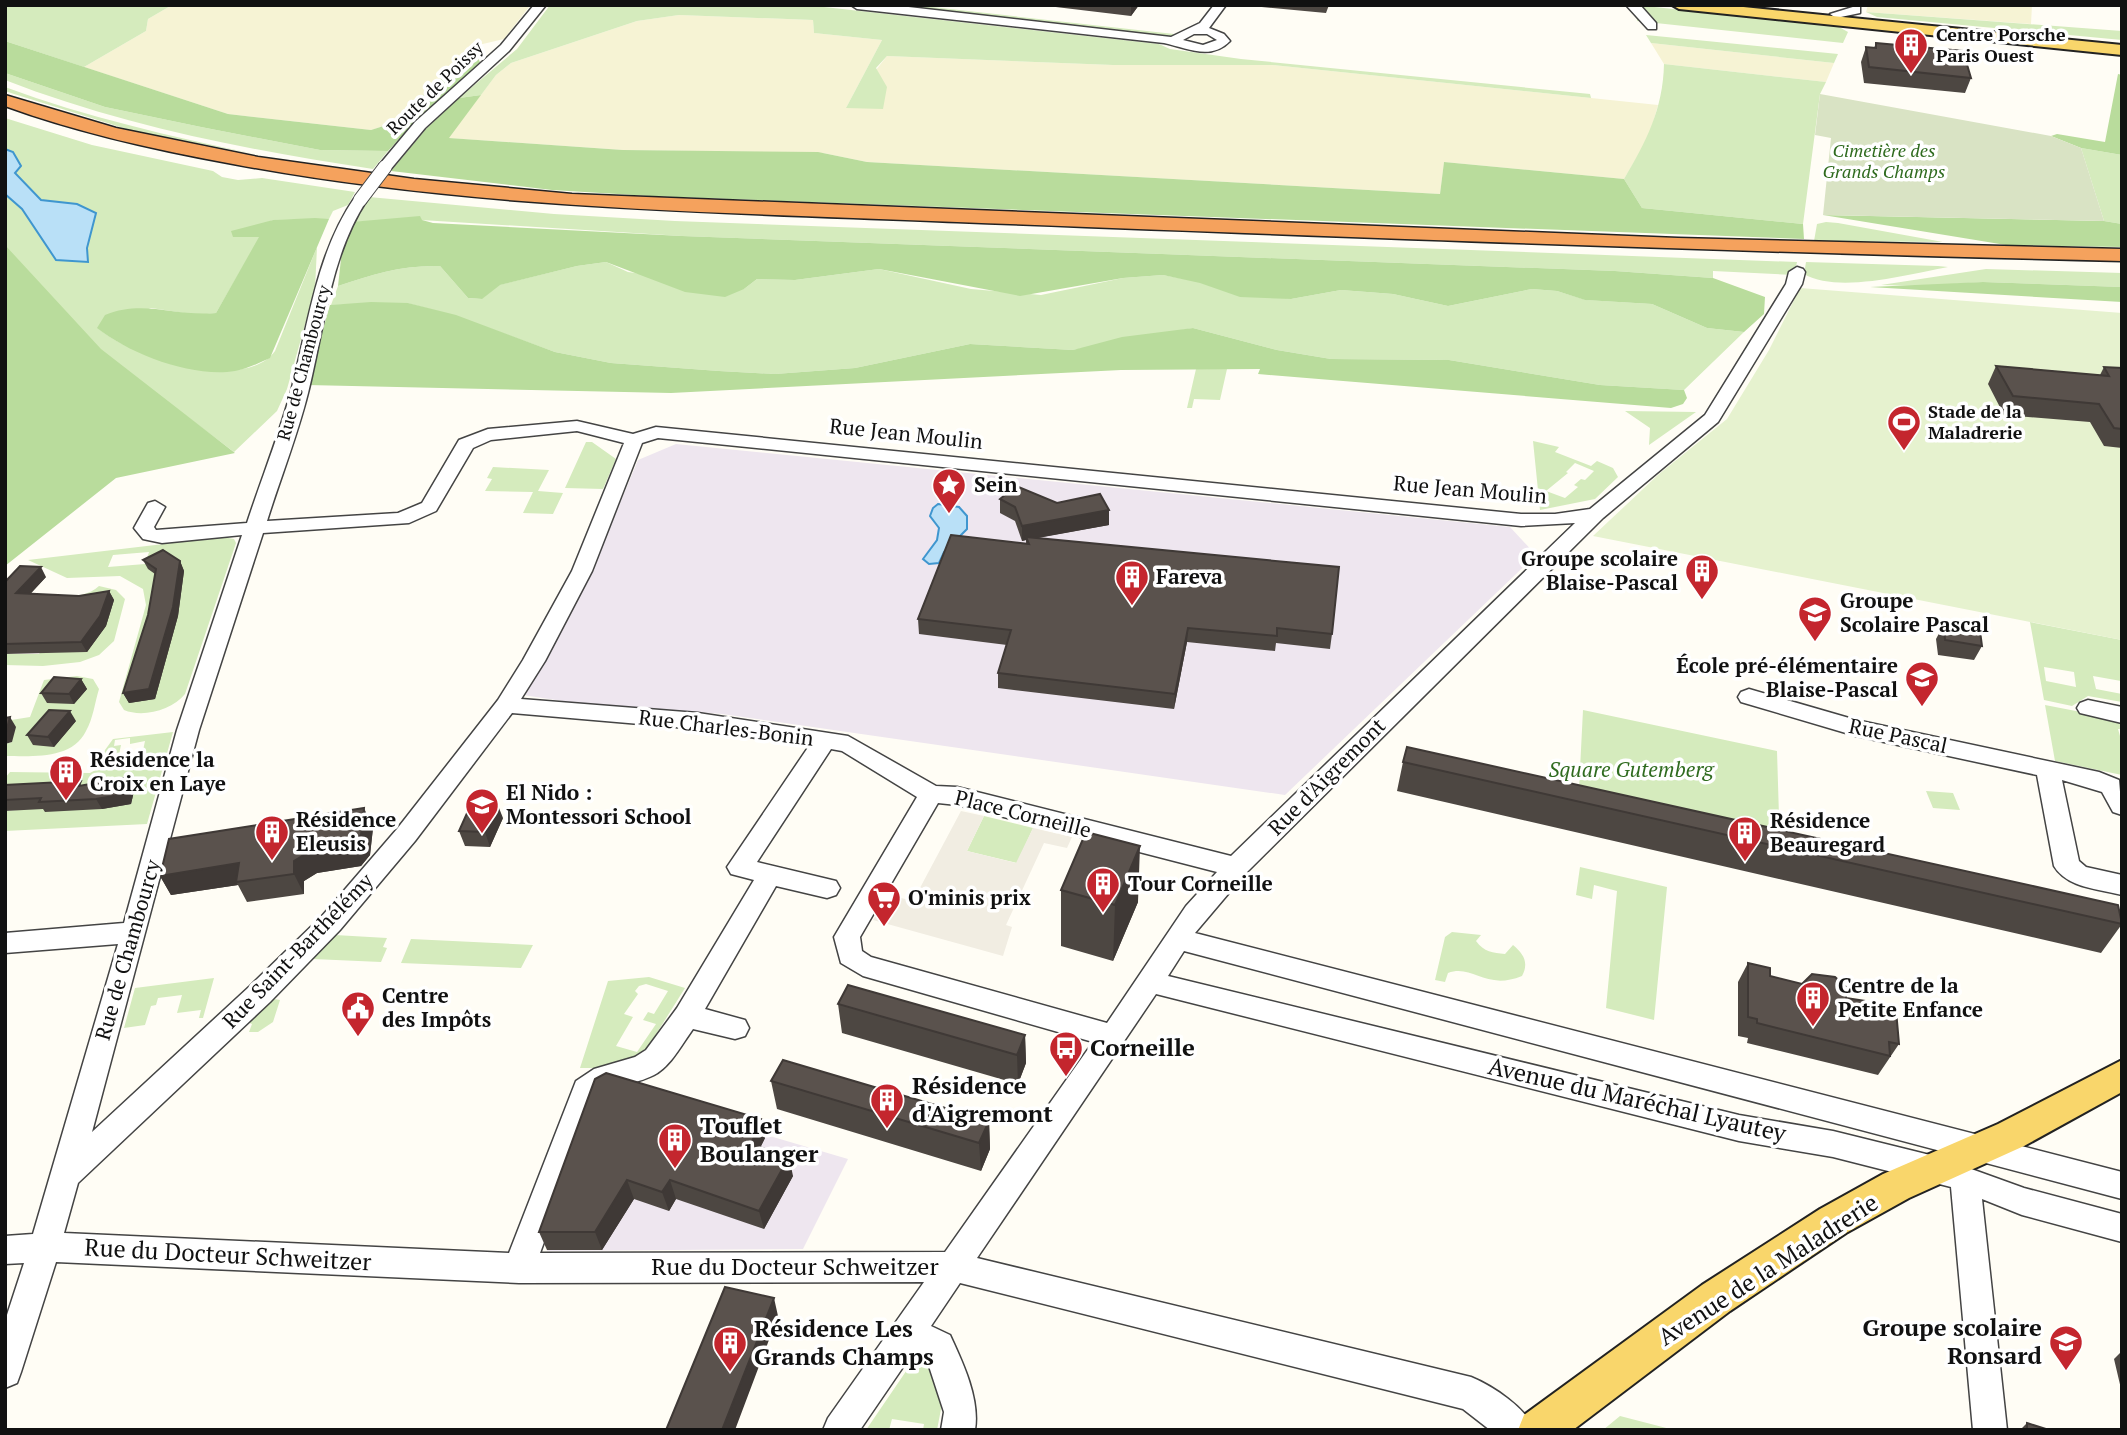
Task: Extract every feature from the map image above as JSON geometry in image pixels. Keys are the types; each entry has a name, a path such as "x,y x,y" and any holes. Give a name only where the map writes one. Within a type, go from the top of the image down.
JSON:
{"highway":[{"path":"5,84 125,124 314,163 439,180 690,206"},
{"path":"5,100 110,132 197,152 282,167 442,189 572,200 2045,258 2122,265"},
{"path":"10,114 186,159 272,174 433,196 569,208 1230,235 2045,258 2122,254"}],"main road":[{"path":"1679,5 2122,47"},
{"path":"1723,5 2122,47"},
{"path":"1738,5 2122,47"},
{"name":"Avenue de la Maladrerie","path":"1539,1430 1716,1298 1833,1221 1896,1186 1961,1166 2011,1135 2122,1075"}],"street":[{"name":"Route de Poissy","path":"360,200 420,125 498,56 540,5"},
{"path":"857,5 1178,42 1192,47 1211,47 1223,42 1215,26 1226,5"},
{"path":"929,5 1220,35"},
{"path":"1178,42 1177,36 1204,26 1220,5"},
{"path":"1632,5 1652,26"},
{"path":"1836,14 1857,7 1872,18"},
{"name":"Rue de Chambourcy","path":"5,1372 45,1246 188,730 298,397 334,249 345,222 360,200"},
{"name":"Rue d'Aigremont","path":"839,1430 1112,1038 1195,913 1236,867 1439,665 1557,554 1562,531 1596,514 1712,418 1794,284 1797,272"},
{"name":"Rue Jean Moulin","path":"254,528 402,519 416,515 429,507 466,444 488,436 577,426 594,428 634,440 656,432 1521,520 1562,531"},
{"name":"Rue Saint-Barthélémy","path":"64,1176 254,1000 331,923 406,835 506,705 534,661 582,571 634,440"},
{"path":"155,507 144,528 150,535 162,537 254,528"},
{"name":"Rue Pascal","path":"1749,697 1856,728 2099,780 2111,786 2122,806"},
{"name":"Rue Charles-Bonin","path":"506,705 698,721 848,744 931,794"},
{"path":"2088,708 2122,715"},
{"path":"825,740 740,867 827,888"},
{"path":"2048,769 2067,866 2079,875 2122,885"},
{"name":"Place Corneille","path":"1112,1038 863,965 850,956 847,937 931,794 957,796 1236,867"},
{"path":"519,1268 586,1090 604,1077 643,1067 656,1058 687,1016 770,875"},
{"path":"5,943 133,932"},
{"name":"Avenue du Maréchal Lyautey","path":"1178,939 1961,1166 2022,1201 2122,1228"},
{"name":"Avenue du Maréchal Lyautey","path":"1150,982 1740,1128 1961,1166 2122,1186"},
{"path":"687,1016 735,1028"},
{"path":"1961,1166 1990,1430"},
{"path":"5,1250 45,1246"},
{"name":"Rue du Docteur Schweitzer","path":"45,1246 519,1268 953,1267 1471,1394 1518,1430"},
{"path":"908,1331 939,1346 961,1412 958,1430"}],"shaded area":[{"path":"172,5 529,7 504,39 470,47 475,53 452,69 393,123 371,130 228,114 84,67 146,31 148,19"},
{"path":"1868,5 2032,5 2031,24 1866,12"},
{"path":"679,15 813,20 814,33 882,40 846,108 887,56 1113,65 1273,65 1658,105 1649,137 1624,179 1444,162 1440,194 867,162 823,153 623,150 448,138 496,75 511,63 637,21"},
{"path":"1651,43 1834,63 1826,82 1664,64"},
{"name":"Fareva","path":"676,444 1510,527 1536,555 1285,795 722,714 569,702 523,695 589,577 638,460"},
{"path":"961,811 984,816 967,851 1016,863 1033,828 1072,837 1067,848 1044,843 1006,925 1012,927 1003,956 873,920 889,895 913,901"},
{"name":"Touflet Boulanger","path":"605,1088 848,1159 803,1249 547,1251"}],"green space":[{"path":"5,5 172,5 148,19 146,31 84,67 5,41"},
{"path":"550,5 806,5 1159,44 1170,49 1241,59 1590,94 1591,98 1273,65 1113,65 887,56 876,68 887,87 883,109 846,108 882,40 814,33 813,20 679,15 637,21 511,63 496,75 481,95 459,98 517,49"},
{"path":"868,5 914,5 1174,34 1170,38"},
{"path":"1636,5 1839,27 1848,32 1843,43 1637,21"},
{"path":"1866,12 2122,31 2122,40 1877,17"},
{"path":"1646,35 1838,54 1834,63 1651,43"},
{"path":"5,41 228,114 371,130 393,123 452,69 475,53 480,62 388,151 320,150 105,107 5,73"},
{"path":"1664,64 1826,82 1820,94 1803,224 1642,208 1624,179 1657,110"},
{"path":"5,73 105,107 201,127 320,150 388,151 373,169 233,145 95,111 5,80"},
{"path":"2118,74 2122,75 2122,155 2081,148 2051,136 2057,134 2105,142"},
{"path":"5,87 131,126 260,155 133,131 5,91"},
{"name":"Cimetière des Grands Champs","path":"1820,94 2051,136 2081,148 2104,221 1823,215 1831,138 1815,135"},
{"path":"481,95 449,138 623,150 818,152 867,162 1440,194 1444,162 1624,179 1642,208 1803,224 1804,239 650,196 552,190 391,171 426,129 459,98"},
{"path":"5,118 92,145 213,171 222,177 238,180 262,178 355,192 348,205 333,211 329,219 273,220 233,237 260,237 216,313 198,315 151,308 98,328 135,350 187,366 239,370 260,364 275,351 317,247 315,289 287,389 277,411 234,452 34,301 5,274"},
{"path":"2081,148 2122,155 2122,224 2104,221"},
{"path":"369,197 554,214 675,221 1797,262 1794,275 1713,271 1713,278 1615,271 682,236 421,220 351,222"},
{"path":"1823,215 2104,221 2122,224 2122,247 2006,245"},
{"path":"420,216 422,220 433,223 682,236 1615,271 1713,278 1765,297 1764,314 1744,332 1707,328 1652,304 1585,300 1557,291 1532,289 1448,306 1393,294 1341,290 1291,299 1240,297 1200,283 1163,275 1123,278 1020,296 879,269 795,280 757,279 744,289 725,297 685,292 606,262 577,266 500,285 482,299 468,298 440,266 388,271 338,286 342,250 351,222"},
{"path":"329,219 270,358 235,371 200,371 144,355 97,328 105,315 133,308 216,313 259,237 233,237 231,231 273,220"},
{"path":"1826,222 1943,242 1814,241 1817,224"},
{"path":"5,245 101,349 235,453 116,478 5,566"},
{"path":"606,262 628,272 744,289 757,279 795,280 879,269 971,289 1041,295 1123,278 1163,275 1291,299 1341,290 1393,294 1448,306 1532,289 1557,291 1586,300 1652,304 1707,328 1744,332 1684,390 1600,385 1449,360 1331,359 1277,350 1193,328 1073,350 970,344 855,368 775,374 611,363 555,352 456,316 407,303 331,305 338,286 401,269 440,266 468,298 481,299 499,285 577,266"},
{"path":"1806,262 1948,267 1874,281 1836,282 1818,280 1804,274"},
{"path":"1986,269 2122,273 2122,287 1983,282 1924,286 1881,285"},
{"path":"1983,282 2122,287 2122,302 1870,287"},
{"name":"Stade de la Maladrerie","path":"1800,288 2122,313 2122,640 1593,536 1659,474 1727,419 1769,350"},
{"path":"408,303 456,315 555,352 611,363 719,371 775,374 855,368 970,344 1073,350 1122,337 1193,328 1277,350 1331,359 1449,360 1600,385 1684,390 1687,398 1683,404 1671,408 1258,374 1260,369 1121,370 671,393 307,385 330,305"},
{"path":"1196,369 1227,369 1220,400 1194,399 1192,408 1187,408"},
{"path":"1625,411 1696,412 1649,445 1650,428"},
{"path":"1533,441 1559,447 1555,452 1591,466 1597,461 1613,468 1618,477 1595,499 1540,510","holes":["1575,463 1594,471 1585,480 1581,479 1574,485 1578,487 1565,498 1546,491 1568,473 1566,472"]},
{"path":"586,442 592,442 616,459 603,489 565,488"},
{"path":"493,467 549,470 538,491 563,493 553,514 523,513 533,492 485,491 492,479 487,478"},
{"path":"223,537 234,539 236,543 185,694 173,704 148,713 124,710 119,702 146,605 143,589 120,576 67,578 28,560","holes":["149,552 145,564 108,567 113,555"]},
{"path":"99,586 116,590 125,599 114,641 99,655 80,662 43,666 5,665 5,654 39,654 49,640 27,601 42,594 57,597 80,595"},
{"path":"2030,622 2122,640 2122,685 2121,681 2093,676 2096,689 2122,694 2122,702 2088,696 2072,706 2044,700","holes":["2044,667 2074,672 2076,687 2046,681"]},
{"path":"77,676 93,679 99,689 90,721 80,740 61,752 5,756 5,744 12,742 5,721 30,717 44,680"},
{"path":"2045,705 2122,720 2122,729 2118,729 2122,743 2122,775 2055,761"},
{"name":"Square Gutemberg","path":"1583,710 1777,751 1780,849 1578,809"},
{"path":"173,732 147,824 5,831 5,811 30,809 38,793 5,789 5,778 10,772 90,773 101,767 105,750 113,739","holes":["130,738 130,744 145,741 141,760 117,764 121,745 114,746 115,740","134,787 131,804 98,809 102,793"]},
{"path":"1926,791 1953,793 1960,810 1933,808"},
{"path":"984,816 1033,828 1017,863 967,851"},
{"path":"1580,867 1667,887 1654,1020 1606,1008 1617,891 1594,885 1592,899 1576,895"},
{"path":"1452,932 1481,935 1476,941 1482,948 1493,952 1505,954 1513,945 1524,959 1522,976 1498,981 1457,971 1448,973 1445,982 1435,980 1445,937"},
{"path":"335,935 387,938 383,947 387,948 381,962 313,959"},
{"path":"411,939 533,945 521,968 401,963"},
{"path":"649,977 685,988 643,1055 596,1068 580,1068 608,981","holes":["646,984 668,991 654,1014 648,1012 643,1020 656,1024 637,1052 616,1046 633,1017 624,1014 638,994 635,991 639,986"]},
{"path":"214,978 203,1018 199,1018 201,1010 177,1013 182,995 158,998 156,1005 151,1006 145,1025 124,1028 135,988"},
{"path":"268,998 280,1000 273,1022 258,1032 249,1032 252,1024 245,1021"},
{"path":"913,1361 933,1361 945,1388 937,1430 923,1430 924,1424 892,1419 889,1430 866,1430"},
{"path":"1620,1416 1674,1430 1603,1430"}],"water":[{"path":"5,149 13,152 21,166 15,173 41,200 77,204 96,213 87,248 88,262 56,260 22,209 5,194"},
{"path":"938,504 959,507 967,516 967,529 944,552 939,563 929,564 923,559 937,540 939,528 930,516"}],"building":[{"path":"1876,43 1963,51 1971,78 1869,67 1866,47 1876,48"},
{"path":"1996,366 2109,376 2104,367 2122,368 2122,429 2114,428 2099,404 2013,396"},
{"path":"1016,486 1057,503 1100,494 1109,510 1022,526 1015,507 1000,499"},
{"name":"Fareva","path":"951,535 1029,544 1026,537 1339,567 1332,634 1277,628 1277,636 1188,628 1175,694 998,673 1011,630 918,619"},
{"path":"163,550 180,561 173,607 149,689 123,693 148,615 156,569 143,560"},
{"path":"20,566 41,567 16,593 79,596 109,591 100,616 81,642 5,644 5,582"},
{"path":"1944,624 1980,631 1982,646 1945,640"},
{"path":"54,677 81,679 69,694 41,693"},
{"path":"49,710 70,711 48,737 27,735"},
{"path":"10,717 6,732 5,733 5,718"},
{"path":"1407,747 2118,905 2122,924 1403,762"},
{"path":"129,777 125,794 96,799 39,802 41,798 5,800 5,785 81,781 79,786"},
{"path":"472,802 497,803 485,832 459,831"},
{"path":"364,808 361,835 352,846 307,853 294,861 294,874 236,882 239,863 160,876 169,839"},
{"path":"1086,832 1140,846 1115,905 1061,890"},
{"path":"1748,963 1770,968 1770,976 1802,984 1812,974 1835,977 1846,987 1846,998 1865,1001 1868,1008 1877,1005 1896,1010 1899,1044 1889,1042 1890,1056 1757,1023 1757,1019 1748,1017"},
{"path":"848,985 1025,1035 1017,1055 838,1004"},
{"path":"783,1060 989,1121 979,1143 771,1081"},
{"name":"Touflet Boulanger","path":"606,1073 761,1119 750,1144 789,1157 759,1211 670,1180 662,1192 627,1180 595,1232 539,1232 595,1079"},
{"name":"Résidence Les Grands Champs","path":"725,1287 774,1298 722,1430 666,1430"},
{"path":"2027,1423 2049,1430 2027,1430"}],"place":[{"name":"Centre Porsche Paris Ouest","path":"1911,75"},
{"name":"Stade de la Maladrerie","path":"1904,452"},
{"name":"Sein","path":"949,515"},
{"name":"Groupe scolaire Blaise-Pascal","path":"1702,601"},
{"name":"Fareva","path":"1132,607"},
{"name":"Groupe Scolaire Pascal","path":"1815,643"},
{"name":"École pré-élémentaire Blaise-Pascal","path":"1922,708"},
{"name":"Résidence la Croix en Laye","path":"66,802"},
{"name":"El Nido : Montessori School","path":"482,835"},
{"name":"Résidence Eleusis","path":"272,862"},
{"name":"Résidence Beauregard","path":"1745,863"},
{"name":"Tour Corneille","path":"1103,914"},
{"name":"O'minis prix","path":"884,928"},
{"name":"Centre de la Petite Enfance","path":"1813,1028"},
{"name":"Centre des Impôts","path":"358,1038"},
{"name":"Corneille","path":"1066,1078"},
{"name":"Résidence d'Aigremont","path":"887,1130"},
{"name":"Touflet Boulanger","path":"675,1170"},
{"name":"Groupe scolaire Ronsard","path":"2066,1372"},
{"name":"Résidence Les Grands Champs","path":"730,1373"}]}
